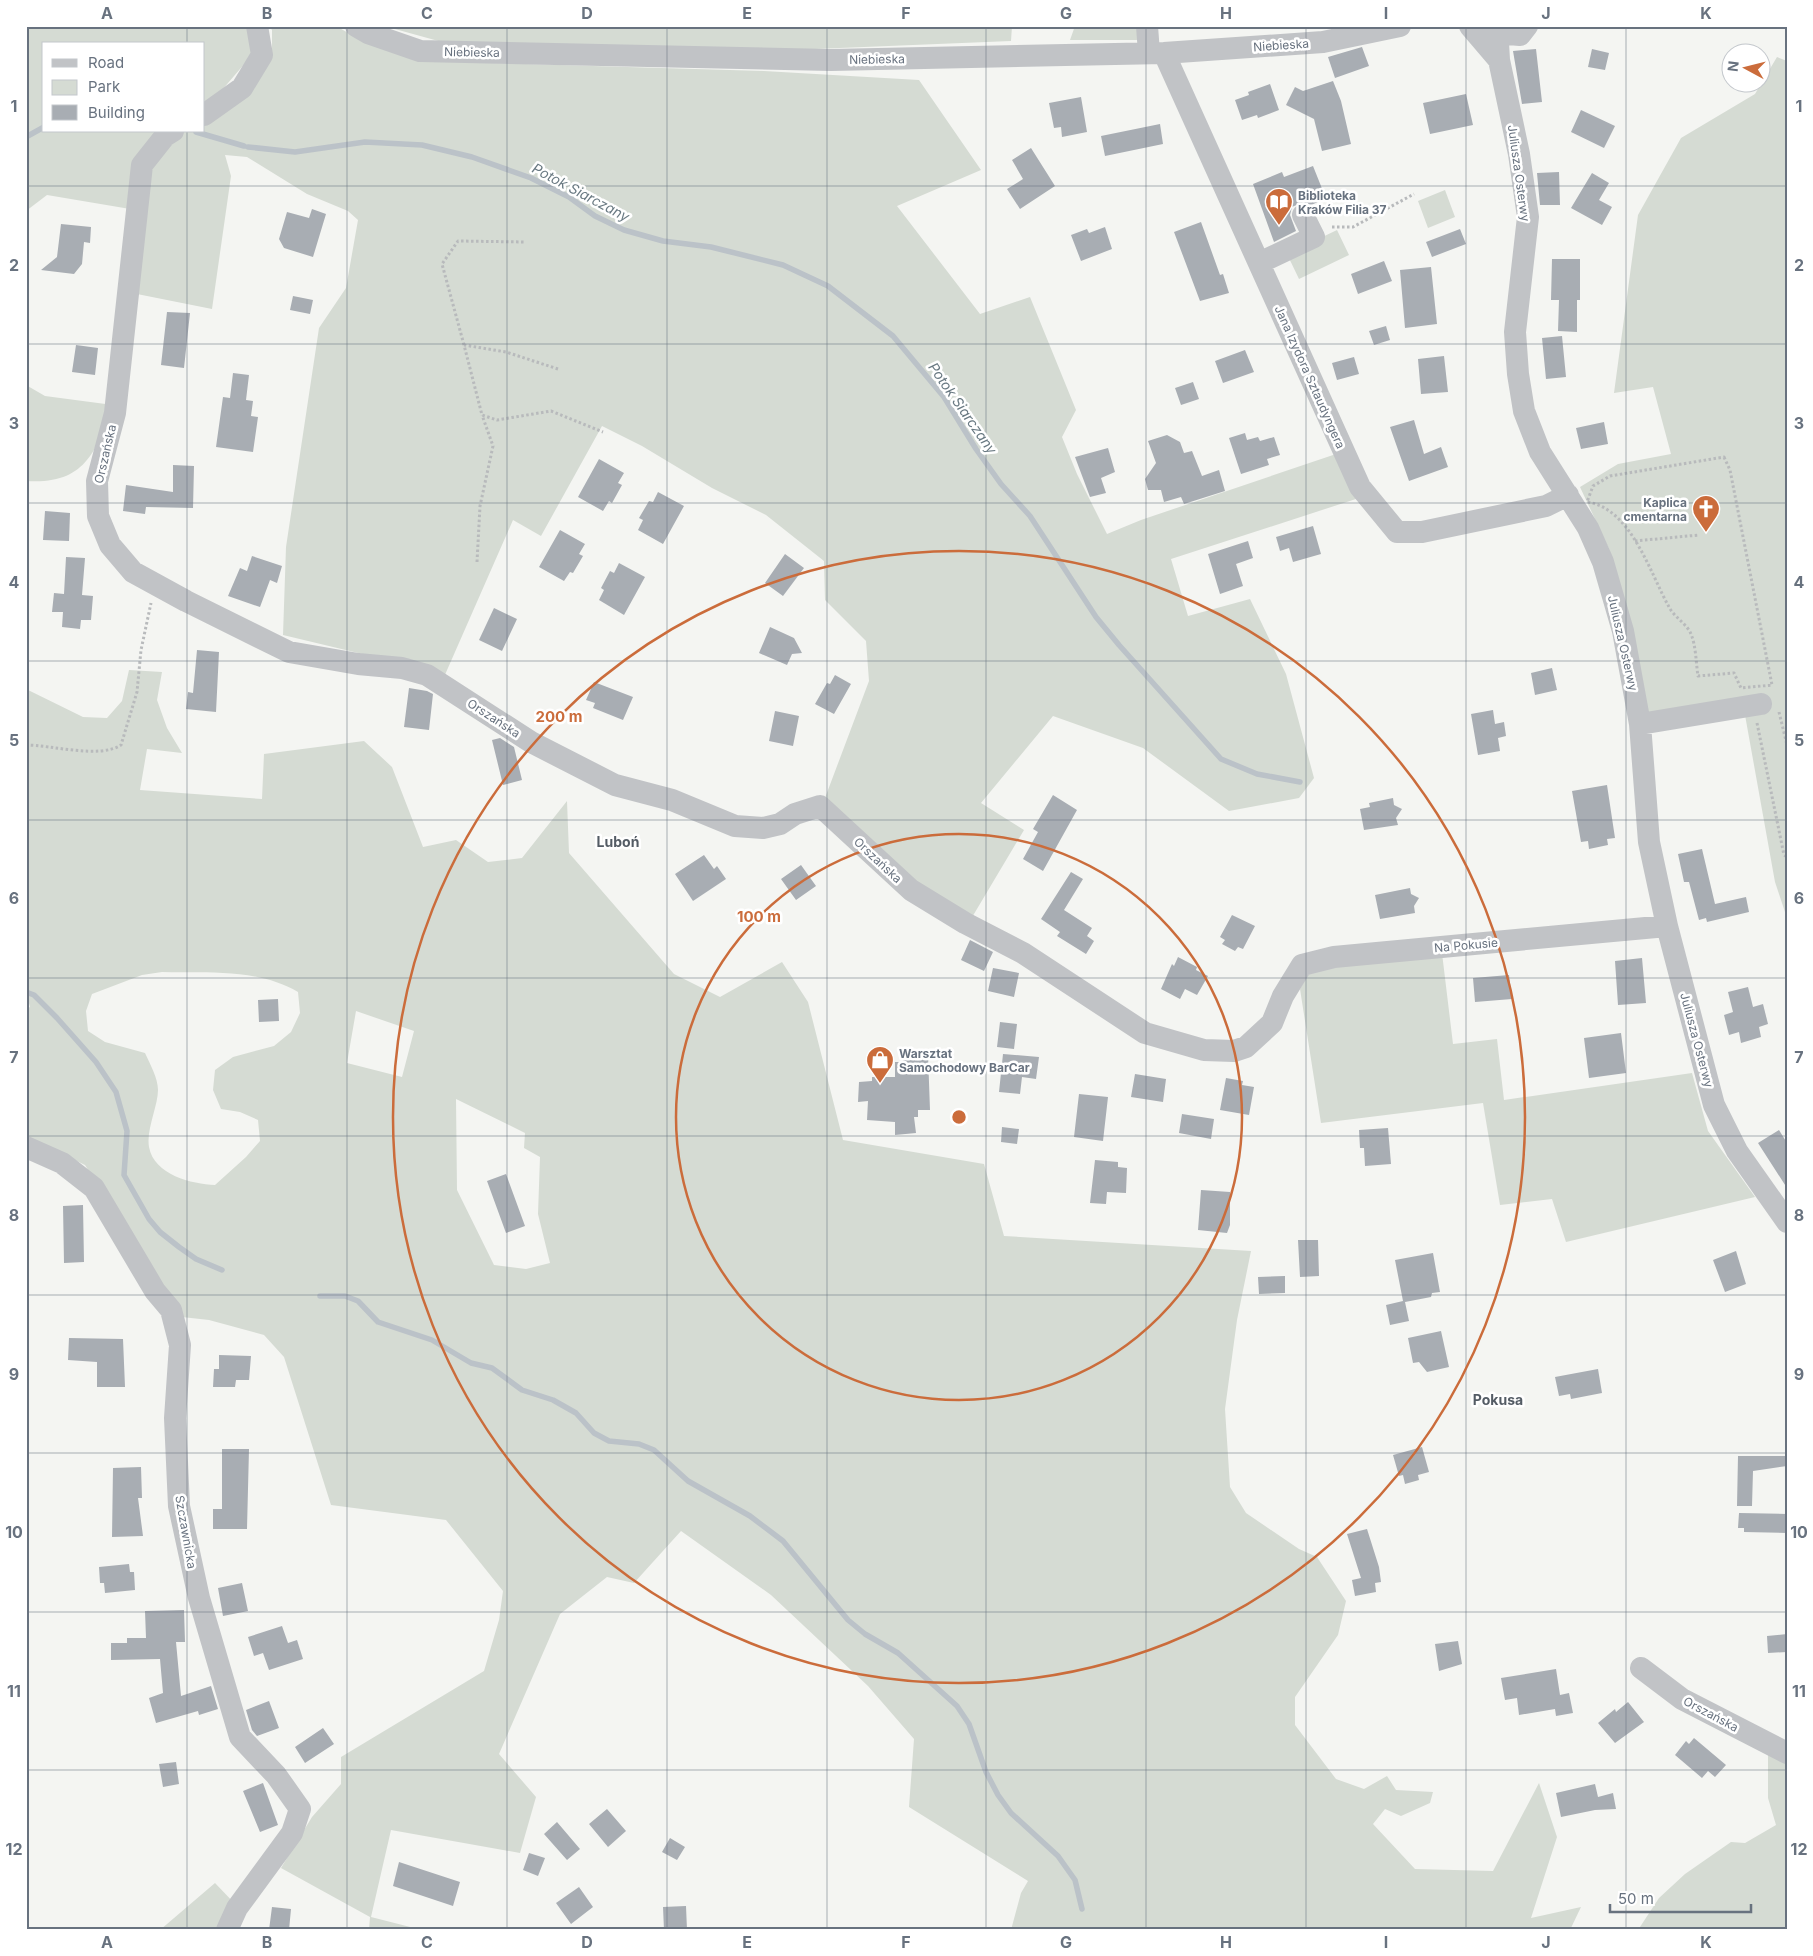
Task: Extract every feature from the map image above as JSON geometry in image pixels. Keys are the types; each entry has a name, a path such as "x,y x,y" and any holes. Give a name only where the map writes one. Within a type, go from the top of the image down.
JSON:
{"street":[{"path":"205,114 242,88 262,55 257,26"},
{"name":"Niebieska","path":"356,26 368,33 420,51 831,60 1156,53 1323,42 1400,26"},
{"path":"1147,26 1156,53"},
{"name":"Juliusza Osterwy","path":"1470,26 1499,60"},
{"path":"1497,30 1520,35 1527,26"},
{"name":"Juliusza Osterwy","path":"1497,30 1499,60 1519,154 1528,217 1515,332 1518,374 1524,411 1540,452 1588,528 1603,562 1622,631 1640,724 1649,842 1667,926 1714,1105 1737,1152 1787,1222"},
{"name":"Jana Izydora Sztaudyngera","path":"1156,53 1259,263 1360,487 1397,532 1422,532 1546,506 1568,495"},
{"name":"Orszańska","path":"171,132 164,136 142,165 115,413 97,481 98,516 110,545 133,572 289,652 358,664 402,668 427,675 531,742 615,785 672,800 735,826 763,828 780,824 795,814 820,806 911,890 965,922 1024,953 1145,1032 1204,1050 1234,1051 1246,1047 1272,1022 1283,996"},
{"path":"1259,263 1314,236 1303,215"},
{"path":"1640,724 1757,705"},
{"name":"Na Pokusie","path":"1283,996 1302,965 1334,957 1667,926"},
{"name":"Szczawnicka","path":"26,1147 62,1163 94,1188 155,1290 171,1310 180,1345 175,1418 179,1506 198,1598 240,1736 276,1775 300,1809 292,1833 237,1908 227,1930"},
{"name":"Orszańska","path":"1640,1668 1682,1699 1787,1753"}],"path":[{"path":"1333,227 1353,227 1414,194"},
{"path":"477,562 480,506 492,446 442,264 458,241 525,242"},
{"path":"464,345 506,352 558,369"},
{"path":"482,415 497,420 551,411 603,432"},
{"path":"1724,458 1730,470 1772,685 1742,688 1734,673 1698,676 1691,633 1670,609 1635,541 1625,525 1596,503 1587,502 1593,486 1610,476 1724,458"},
{"path":"1635,541 1699,535"},
{"path":"26,745 83,750 112,748 120,745 137,692 141,650 154,584"},
{"path":"1787,745 1776,702 1757,705 1784,855 1787,857"}],"green space":[{"path":"26,26 247,26 252,55 222,90 272,55 272,30 269,26 336,26 357,38 420,61 764,71 919,80 981,170 897,206 980,314 1030,297 1076,410 1062,437 1077,474 1107,534 1141,520 1339,453 1359,498 1171,559 1188,616 1250,599 1286,674 1314,778 1299,798 1229,811 1143,748 1053,716 981,803 1024,830 971,919 910,877 825,798 869,681 866,641 825,600 824,561 766,515 712,488 642,446 602,426 541,536 513,520 444,677 400,663 283,635 286,547 319,328 346,288 358,220 348,211 307,194 247,157 225,155 231,176 212,309 137,294 142,211 47,195 26,211"},
{"path":"384,26 1012,26 1011,41 766,51 442,42"},
{"path":"1075,26 1140,26 1140,40 1070,40"},
{"path":"1777,57 1787,61 1787,918 1775,882 1745,715 1645,714 1609,549 1580,487 1618,464 1671,454 1653,387 1614,393 1638,215 1681,138 1756,92 1770,92 1770,69"},
{"path":"1445,190 1455,217 1428,228 1418,201"},
{"path":"1337,230 1349,255 1299,279 1287,254"},
{"path":"26,385 45,396 113,405 94,451 75,471 46,481 26,481"},
{"path":"129,670 162,672 157,700 167,728 182,753 147,749 140,790 262,799 264,754 364,741 392,767 423,847 456,840 488,862 522,858 567,801 569,853 674,974 720,997 782,962 808,1002 843,1140 984,1164 1004,1236 1251,1251 1237,1320 1225,1409 1230,1487 1246,1513 1299,1549 1317,1557 1346,1601 1338,1635 1295,1697 1295,1725 1336,1779 1364,1789 1387,1776 1396,1790 1433,1792 1430,1803 1401,1816 1385,1809 1373,1824 1415,1869 1493,1871 1539,1783 1557,1837 1531,1918 1581,1907 1570,1930 1011,1930 1021,1893 1028,1881 909,1807 914,1739 868,1686 771,1595 681,1531 634,1583 607,1577 560,1614 499,1754 536,1797 520,1853 391,1830 371,1917 422,1930 369,1930 370,1917 281,1868 312,1817 341,1784 341,1757 484,1671 499,1620 503,1591 446,1520 331,1505 284,1357 264,1335 209,1320 182,1317 85,1165 26,1136 26,1009 30,1007 26,992 26,689 83,717 107,718 122,701","holes":["162,972 232,973 266,979 298,992 300,1013 291,1032 274,1046 233,1057 215,1070 213,1090 221,1109 240,1112 258,1120 260,1141 246,1157 215,1185 185,1180 158,1165 152,1157 149,1147 158,1085 145,1053 105,1042 88,1031 86,1011 92,994 142,975","356,1011 414,1031 402,1077 347,1063","456,1099 525,1133 524,1148 540,1157 538,1214 550,1263 526,1269 494,1265 457,1190"]},
{"path":"1442,953 1453,1044 1497,1039 1504,1100 1692,1073 1708,1131 1755,1197 1566,1242 1552,1199 1500,1205 1483,1103 1321,1123 1300,989 1311,969"},
{"path":"1768,1751 1787,1761 1787,1930 1638,1930 1659,1898 1685,1874 1731,1842 1745,1843 1776,1825 1768,1798"},
{"path":"215,1883 237,1906 228,1930 160,1930"}],"building":[{"path":"1362,47 1369,66 1335,78 1328,57"},
{"path":"1536,49 1542,102 1522,104 1513,51"},
{"path":"1592,49 1609,53 1605,70 1588,67"},
{"path":"1333,81 1341,101 1351,144 1322,151 1314,119 1286,105 1295,87 1303,91"},
{"path":"1270,84 1279,110 1258,118 1257,115 1242,120 1235,100 1249,95 1248,92"},
{"path":"1466,94 1473,125 1430,134 1423,103"},
{"path":"1081,97 1087,132 1062,137 1061,127 1054,128 1049,103"},
{"path":"1581,110 1615,126 1604,148 1571,132"},
{"path":"1160,124 1163,144 1105,156 1101,136"},
{"path":"1031,148 1055,186 1020,209 1007,189 1023,179 1012,160"},
{"path":"1313,166 1325,196 1317,199 1318,202 1311,205 1303,202 1292,207 1290,215 1296,231 1274,242 1253,184 1282,172 1284,177"},
{"path":"1559,172 1560,205 1540,205 1537,173"},
{"path":"1592,173 1609,183 1599,200 1612,207 1602,225 1571,208"},
{"path":"312,209 326,214 313,257 284,248 279,239 287,212 309,218"},
{"path":"1201,222 1220,275 1223,274 1229,293 1200,301 1174,232"},
{"path":"61,224 91,227 90,243 84,242 82,264 74,274 41,270 57,257"},
{"path":"1105,227 1112,249 1081,261 1071,235 1087,229 1089,233"},
{"path":"1460,229 1466,244 1432,257 1426,242"},
{"path":"1552,259 1580,259 1580,300 1577,300 1577,332 1558,331 1559,300 1551,300"},
{"path":"1384,261 1392,281 1358,294 1351,274"},
{"path":"1431,267 1437,324 1405,328 1400,270"},
{"path":"293,296 313,300 310,314 290,310"},
{"path":"167,312 190,313 184,368 161,365"},
{"path":"1386,326 1390,340 1374,345 1369,331"},
{"path":"1562,336 1566,377 1546,379 1542,338"},
{"path":"76,345 98,348 95,375 72,372"},
{"path":"1245,350 1254,372 1223,383 1215,361"},
{"path":"1444,356 1448,392 1421,394 1418,359"},
{"path":"1354,357 1359,374 1337,380 1332,363"},
{"path":"233,373 249,375 246,400 253,401 251,416 258,417 253,452 216,447 223,397 230,398"},
{"path":"1193,382 1199,399 1181,405 1175,388"},
{"path":"1414,420 1424,454 1441,447 1448,467 1409,481 1390,427"},
{"path":"1604,422 1608,444 1581,449 1576,428"},
{"path":"1245,433 1247,440 1258,437 1260,441 1274,437 1280,455 1267,459 1269,465 1241,474 1229,438"},
{"path":"1167,435 1180,442 1184,453 1192,451 1202,476 1219,470 1225,491 1184,504 1181,497 1164,502 1161,490 1148,490 1145,479 1156,463 1148,441"},
{"path":"1108,448 1115,472 1101,478 1106,493 1090,497 1075,457"},
{"path":"599,459 624,473 618,483 622,485 612,503 609,501 603,511 578,497"},
{"path":"173,465 194,466 193,508 146,507 145,514 123,511 126,485 173,492"},
{"path":"658,492 684,506 663,544 638,530 643,520 639,518 649,501 653,502"},
{"path":"45,511 70,513 69,541 43,540"},
{"path":"1313,526 1321,554 1293,562 1289,548 1280,551 1276,537"},
{"path":"560,530 585,544 579,554 583,556 573,573 570,572 564,581 539,567"},
{"path":"1248,541 1253,558 1236,564 1243,586 1220,594 1208,554"},
{"path":"785,554 804,568 783,596 765,583"},
{"path":"252,556 282,566 277,583 270,580 260,607 228,596 240,568 247,571"},
{"path":"66,557 85,558 82,595 93,596 91,620 81,620 80,629 62,627 63,612 52,612 54,593 64,594"},
{"path":"619,563 645,577 624,615 599,600 604,590 601,588 610,571 614,573"},
{"path":"494,608 517,619 502,651 479,640"},
{"path":"770,627 794,638 802,653 792,654 787,665 759,653"},
{"path":"197,650 219,652 216,712 186,709 188,692 193,693"},
{"path":"1552,668 1557,690 1535,695 1531,673"},
{"path":"835,675 851,684 834,714 815,704 827,683 830,684"},
{"path":"594,682 633,697 623,720 593,708 595,703 586,700"},
{"path":"409,688 433,694 429,730 404,727"},
{"path":"1493,710 1495,724 1504,722 1506,736 1498,738 1500,751 1478,755 1471,714"},
{"path":"775,711 799,716 793,746 769,741"},
{"path":"500,738 514,747 522,780 503,785 492,740"},
{"path":"1607,785 1615,838 1607,839 1608,845 1589,849 1588,841 1581,842 1572,791"},
{"path":"1053,795 1077,810 1043,871 1023,859 1038,832 1033,829"},
{"path":"1393,798 1394,805 1402,809 1396,818 1398,825 1364,830 1360,809 1370,807 1369,803"},
{"path":"1702,849 1715,904 1746,897 1749,912 1707,922 1706,918 1699,920 1689,882 1684,882 1678,854"},
{"path":"704,855 714,869 717,866 726,879 693,901 675,874"},
{"path":"801,865 816,886 796,900 781,879"},
{"path":"1071,872 1083,879 1064,910 1092,928 1087,936 1094,941 1086,954 1057,936 1060,932 1041,919"},
{"path":"1410,888 1411,894 1419,898 1414,906 1415,913 1380,919 1375,895"},
{"path":"1232,915 1255,926 1243,949 1238,947 1235,951 1222,944 1225,940 1220,937"},
{"path":"970,940 993,952 984,971 961,960"},
{"path":"1178,957 1197,967 1196,970 1208,976 1197,995 1185,989 1180,999 1161,989 1172,964 1174,966"},
{"path":"1642,958 1646,1003 1618,1005 1615,961"},
{"path":"993,968 1019,973 1014,997 988,991"},
{"path":"1509,975 1512,999 1475,1002 1473,978"},
{"path":"1748,987 1753,1007 1763,1004 1768,1024 1759,1027 1761,1037 1741,1043 1739,1032 1729,1035 1724,1015 1733,1012 1728,992"},
{"path":"278,999 279,1021 259,1022 258,1000"},
{"path":"1000,1022 1017,1024 1014,1049 997,1047"},
{"path":"1621,1033 1626,1073 1589,1078 1584,1038"},
{"path":"1003,1054 1039,1057 1036,1079 1022,1077 1020,1094 999,1092"},
{"path":"928,1055 930,1110 918,1110 918,1117 914,1117 916,1133 895,1135 895,1122 867,1120 868,1101 858,1102 859,1082 872,1081 872,1077 895,1077 895,1062 903,1062 902,1056"},
{"path":"1135,1074 1166,1079 1163,1102 1131,1097"},
{"path":"1226,1078 1243,1081 1242,1085 1254,1087 1249,1115 1220,1110"},
{"path":"1079,1094 1108,1097 1103,1141 1074,1137"},
{"path":"1182,1114 1214,1119 1211,1139 1179,1133"},
{"path":"1002,1127 1019,1129 1017,1144 1001,1142"},
{"path":"1388,1128 1391,1164 1365,1166 1364,1148 1360,1148 1359,1130"},
{"path":"1779,1130 1787,1143 1787,1188 1758,1143"},
{"path":"1095,1160 1118,1162 1118,1167 1127,1168 1126,1193 1107,1192 1106,1204 1090,1203"},
{"path":"506,1174 525,1226 506,1233 487,1181"},
{"path":"1201,1190 1230,1192 1230,1225 1227,1233 1198,1230"},
{"path":"83,1205 84,1262 64,1263 63,1206"},
{"path":"1298,1240 1318,1240 1319,1276 1300,1277"},
{"path":"1736,1251 1746,1284 1725,1292 1713,1260"},
{"path":"1433,1253 1440,1292 1432,1293 1431,1297 1405,1302 1409,1321 1390,1325 1386,1305 1403,1301 1395,1260"},
{"path":"1285,1276 1285,1293 1259,1294 1258,1277"},
{"path":"1441,1331 1449,1367 1427,1372 1419,1362 1413,1363 1408,1338"},
{"path":"69,1338 123,1339 125,1387 97,1387 97,1362 68,1360"},
{"path":"219,1355 251,1356 249,1380 236,1380 235,1387 213,1387 214,1369 219,1369"},
{"path":"1598,1369 1602,1393 1571,1399 1570,1394 1559,1396 1555,1377"},
{"path":"1422,1447 1429,1472 1418,1475 1419,1480 1405,1484 1403,1475 1399,1476 1393,1455"},
{"path":"222,1449 249,1449 247,1529 213,1529 213,1509 222,1509"},
{"path":"1738,1456 1787,1456 1787,1466 1753,1471 1752,1506 1737,1506"},
{"path":"141,1467 142,1498 138,1498 143,1536 112,1537 113,1468"},
{"path":"1739,1513 1787,1514 1787,1533 1744,1532 1744,1528 1738,1528"},
{"path":"1367,1529 1379,1567 1381,1582 1375,1583 1376,1592 1355,1596 1352,1580 1361,1578 1347,1534"},
{"path":"129,1564 130,1572 134,1572 135,1590 105,1593 104,1583 100,1583 99,1567"},
{"path":"242,1583 248,1611 223,1616 218,1588"},
{"path":"184,1610 185,1642 176,1642 181,1696 211,1686 218,1709 199,1715 198,1711 156,1723 149,1698 163,1693 160,1659 111,1660 111,1643 127,1643 127,1638 146,1638 145,1611"},
{"path":"282,1626 288,1643 297,1640 303,1659 269,1670 263,1653 254,1656 248,1637"},
{"path":"1787,1634 1787,1652 1768,1653 1767,1636"},
{"path":"1458,1641 1462,1664 1439,1671 1435,1644"},
{"path":"1556,1669 1560,1695 1569,1693 1573,1713 1556,1716 1555,1709 1519,1715 1517,1698 1505,1700 1501,1678"},
{"path":"269,1701 279,1728 257,1736 252,1730 246,1710"},
{"path":"1628,1702 1644,1722 1615,1743 1598,1723 1615,1709 1616,1712"},
{"path":"323,1728 334,1744 305,1763 295,1747"},
{"path":"1694,1738 1726,1765 1715,1777 1708,1771 1702,1778 1675,1755 1686,1741 1689,1744"},
{"path":"176,1762 179,1784 163,1787 159,1764"},
{"path":"263,1783 278,1825 260,1832 243,1791"},
{"path":"1595,1784 1598,1797 1613,1793 1616,1809 1595,1810 1561,1817 1556,1793"},
{"path":"607,1809 626,1831 608,1847 589,1824"},
{"path":"557,1822 580,1849 567,1860 544,1834"},
{"path":"670,1838 685,1847 677,1860 662,1852"},
{"path":"529,1853 545,1858 538,1876 523,1870"},
{"path":"399,1862 460,1882 453,1906 393,1886"},
{"path":"579,1887 593,1907 571,1924 556,1903"},
{"path":"686,1906 687,1930 664,1930 663,1907"},
{"path":"272,1907 291,1909 289,1930 269,1930"}],"waterway":[{"name":"Potok Siarczany","path":"26,137 42,128"},
{"name":"Potok Siarczany","path":"196,132 244,146"},
{"name":"Potok Siarczany","path":"248,147 295,152 365,142 422,145 472,157 531,178 569,197 595,216 624,230 663,241 711,247 783,265 828,286 893,336 944,397 976,449 1001,484 1030,516 1096,617 1221,759 1257,774 1300,782"},
{"path":"26,992 34,995 57,1018 96,1062 116,1092 127,1131 124,1175 149,1219 160,1232 196,1259 222,1270"},
{"path":"320,1296 345,1296 358,1301 378,1322 432,1340 471,1363 492,1368 522,1390 553,1400 576,1413 594,1433 609,1441 639,1444 654,1450 688,1481 750,1516 783,1541 848,1620 865,1634 898,1653 957,1706 969,1724 986,1772 998,1795 1011,1813 1058,1856 1075,1880 1082,1909"}],"place":[{"name":"Biblioteka Kraków Filia 37","path":"1279,226"},
{"name":"Kaplica cmentarna","path":"1706,533"},
{"name":"Warsztat Samochodowy BarCar","path":"880,1084"}],"district":[{"name":"Luboń","path":"618,841"},
{"name":"Pokusa","path":"1498,1399"}]}
